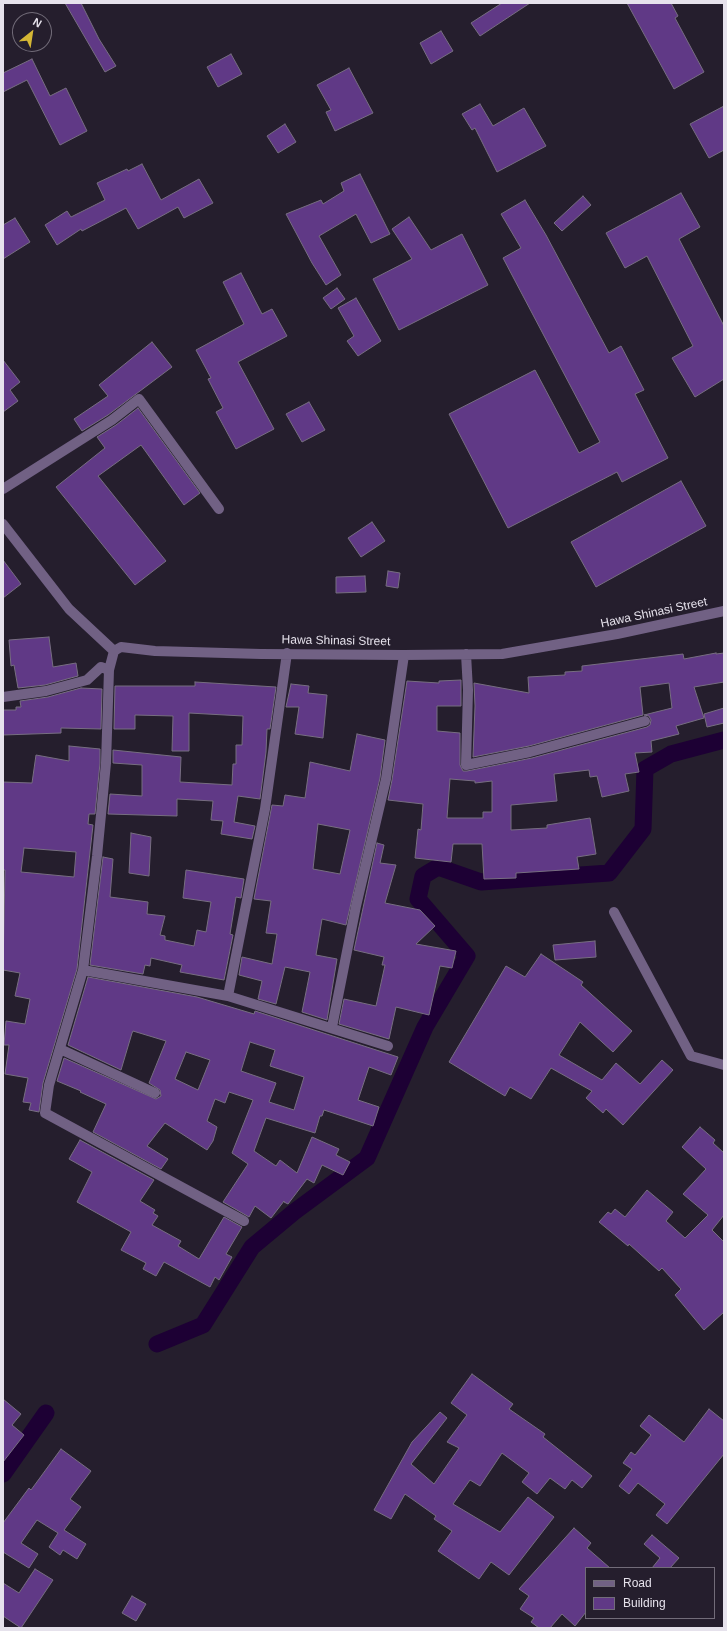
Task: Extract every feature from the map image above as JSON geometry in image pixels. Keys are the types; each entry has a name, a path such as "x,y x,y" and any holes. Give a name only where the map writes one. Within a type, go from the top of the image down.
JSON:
{"street":[{"path":"3,489 112,420 139,399 219,509"},
{"path":"3,524 69,609 114,651 109,670 106,763 83,970 49,1085 45,1113 244,1221"},
{"name":"Hawa Shinasi Street","path":"114,651 121,647 155,651 404,655 502,654 617,634 724,611"},
{"path":"228,996 265,809 287,653"},
{"path":"466,654 468,690 466,765 530,752 645,721"},
{"path":"332,1027 356,906 386,780 404,655"},
{"path":"3,698 46,691 87,680 101,667 109,670"},
{"path":"614,912 691,1056 724,1065"},
{"path":"83,970 228,996 332,1027 388,1046"},
{"path":"60,1049 155,1094"}],"building":[{"path":"65,3 81,3 99,39 116,66 105,72"},
{"path":"502,3 530,3 480,36 471,23"},
{"path":"627,3 671,3 678,16 675,18 704,72 674,89"},
{"path":"441,31 453,51 431,64 420,43"},
{"path":"231,54 242,74 218,87 207,67"},
{"path":"32,59 50,96 66,88 87,131 60,145 27,80 3,92 3,73"},
{"path":"349,68 373,113 335,131 326,112 331,110 317,85"},
{"path":"480,104 493,126 524,108 546,146 497,172 475,128 472,130 462,114"},
{"path":"724,106 724,150 709,158 690,124"},
{"path":"285,124 296,142 278,153 267,136"},
{"path":"142,164 161,200 199,179 213,203 184,218 178,207 138,229 126,208 82,231 81,229 57,245 45,225 67,211 71,217 105,200 97,183 127,169 128,171"},
{"path":"360,174 390,234 371,243 356,214 319,236 341,275 326,285 312,263 286,214 321,200 323,204 344,191 341,183"},
{"path":"681,193 700,227 679,239 724,326 724,379 695,397 672,358 693,346 647,256 625,268 606,233"},
{"path":"583,196 591,205 562,231 554,223"},
{"path":"525,200 546,235 609,353 621,346 644,390 635,394 668,458 622,482 617,472 508,528 449,414 535,370 579,453 600,442 503,258 521,248 501,214"},
{"path":"409,217 431,250 462,234 488,285 399,330 373,279 412,259 392,229"},
{"path":"15,218 30,242 3,259 3,225"},
{"path":"241,273 262,314 272,309 287,336 238,362 274,429 236,449 216,412 223,408 208,379 211,378 196,350 244,324 223,282"},
{"path":"337,288 345,299 331,309 323,298"},
{"path":"356,298 381,341 358,356 347,341 354,336 338,308"},
{"path":"152,342 172,367 108,415 82,431 74,419 108,396 99,385"},
{"path":"3,360 20,382 10,390 18,401 3,412"},
{"path":"309,402 325,430 302,442 286,414"},
{"path":"138,408 200,493 184,505 141,445 98,476 166,561 135,585 56,487 105,448 97,437"},
{"path":"681,481 706,526 596,587 571,542"},
{"path":"372,522 385,541 361,557 348,538"},
{"path":"3,560 21,584 3,598"},
{"path":"388,571 400,573 398,588 386,586"},
{"path":"365,576 366,592 336,593 336,577"},
{"path":"49,637 53,667 76,663 78,676 45,685 18,688 14,665 11,666 9,640"},
{"path":"724,653 724,682 694,687 704,718 676,726 679,734 651,741 652,752 635,753 639,772 625,774 629,791 602,797 597,776 590,777 589,770 554,774 557,801 511,805 511,830 547,828 547,825 590,818 596,854 577,857 579,869 516,873 516,878 484,879 482,844 453,844 451,862 415,858 418,829 421,830 423,804 388,800 407,681 439,683 439,681 461,680 461,706 437,706 437,731 460,733 460,765 463,771 467,771 532,758 647,727 650,725 651,720 649,716 644,715 672,708 669,683 640,687 643,715 529,746 473,757 475,706 474,683 529,693 528,677 565,675 565,672 582,671 582,666 683,654 684,659","holes":["450,779 475,781 475,783 492,781 492,812 483,812 483,818 447,818"]},
{"path":"195,682 276,687 270,729 267,729 266,752 260,799 238,796 234,822 255,826 252,839 221,834 223,821 211,820 213,801 177,799 177,816 108,814 110,794 142,796 142,765 113,763 113,750 181,757 180,782 232,785 233,764 236,764 236,745 242,745 243,716 189,713 189,751 172,751 173,716 135,715 135,729 114,729 115,686 195,686"},
{"path":"291,684 309,686 308,693 327,695 323,738 295,734 299,707 286,707"},
{"path":"81,688 102,689 101,729 61,728 61,733 3,735 3,710 16,710 16,707 21,707 20,701 48,697"},
{"path":"724,708 724,723 707,727 704,714"},
{"path":"357,734 385,740 380,778 346,925 322,919 316,955 337,959 327,1020 302,1012 310,972 285,967 276,1004 258,999 262,981 239,975 242,957 272,964 277,934 266,933 271,901 254,899 272,805 283,806 285,795 305,798 310,762 350,771","holes":["318,824 350,830 340,874 313,869"]},
{"path":"69,746 100,749 95,814 89,814 88,824 93,825 77,969 43,1083 39,1112 29,1110 31,1103 23,1102 28,1078 5,1074 9,1045 4,1045 6,1021 25,1024 30,999 15,996 20,973 3,970 5,870 3,870 3,782 32,783 36,755 69,761","holes":["24,848 76,852 74,877 21,872"]},
{"path":"131,833 151,837 149,876 129,873"},
{"path":"377,843 384,845 380,863 396,865 385,903 420,910 435,926 416,944 456,951 452,968 440,966 429,1015 396,1007 389,1039 339,1024 344,999 376,1006 385,965 382,965 384,957 354,950"},
{"path":"103,857 113,859 110,897 148,902 147,914 165,916 160,935 165,936 165,940 194,946 197,930 206,932 211,902 183,898 186,870 244,879 241,898 236,897 230,934 233,935 224,980 180,972 182,965 151,958 150,966 145,965 143,974 90,965"},
{"path":"595,941 596,957 555,960 553,945"},
{"path":"541,954 583,982 581,985 632,1031 613,1052 580,1022 559,1055 602,1080 616,1063 640,1084 662,1060 673,1070 623,1125 606,1109 603,1113 586,1098 592,1091 551,1068 531,1099 510,1087 505,1096 449,1062 506,966 525,977"},
{"path":"88,977 197,997 254,1014 255,1011 398,1057 391,1075 369,1067 358,1100 379,1107 373,1126 324,1110 322,1116 320,1116 315,1133 266,1118 254,1151 276,1166 280,1160 297,1173 312,1137 339,1149 336,1155 350,1162 343,1175 322,1165 314,1183 307,1179 288,1204 284,1201 271,1218 255,1206 249,1217 223,1202 248,1164 232,1153 253,1100 229,1092 225,1103 215,1099 207,1121 217,1127 213,1141 207,1150 165,1123 147,1146 168,1159 161,1169 93,1132 106,1104 57,1081 64,1058 156,1099 161,1096 160,1090 149,1083 166,1041 133,1031 121,1070 68,1045","holes":["250,1042 275,1050 270,1066 304,1077 294,1110 269,1102 276,1083 241,1071","186,1052 210,1060 198,1090 175,1079"]},
{"path":"700,1127 715,1140 713,1143 724,1153 724,1215 712,1230 724,1242 724,1312 704,1330 675,1295 681,1289 662,1268 659,1271 629,1244 628,1246 599,1222 608,1212 611,1214 615,1209 625,1217 647,1190 673,1212 666,1221 685,1238 708,1215 683,1194 706,1169 682,1147"},
{"path":"80,1140 154,1180 140,1201 155,1210 153,1213 158,1216 152,1225 181,1241 178,1246 199,1259 224,1217 242,1227 226,1254 232,1257 219,1280 215,1277 210,1287 164,1262 156,1276 143,1269 146,1263 121,1250 131,1232 77,1202 92,1172 69,1159"},
{"path":"472,1374 513,1404 509,1409 545,1434 543,1437 592,1476 582,1488 572,1480 565,1489 550,1478 537,1494 522,1482 529,1473 502,1453 480,1486 470,1480 453,1504 500,1532 528,1497 554,1517 509,1575 491,1562 479,1579 438,1551 452,1531 434,1519 436,1516 405,1494 391,1519 374,1510 412,1442 440,1412 447,1418 411,1464 434,1484 459,1448 447,1442 467,1415 451,1403"},
{"path":"3,1399 21,1414 12,1425 24,1435 3,1462"},
{"path":"709,1409 724,1421 724,1454 667,1524 656,1515 665,1504 638,1483 629,1494 619,1486 632,1469 623,1463 631,1452 635,1455 651,1435 640,1426 649,1415 684,1442"},
{"path":"61,1449 91,1471 70,1499 81,1507 64,1530 86,1544 77,1559 63,1550 60,1555 49,1547 58,1533 37,1520 21,1543 38,1554 29,1568 3,1552 3,1523 29,1488 31,1490"},
{"path":"574,1528 591,1543 587,1548 609,1567 585,1567 585,1613 575,1626 562,1614 550,1628 539,1628 531,1622 534,1618 520,1609 529,1596 519,1589"},
{"path":"652,1535 679,1558 671,1567 653,1567 660,1558 644,1544"},
{"path":"35,1569 53,1580 21,1628 3,1616 3,1583 19,1593"},
{"path":"132,1596 146,1604 136,1621 122,1613"}],"waterway":[{"path":"157,1344 203,1325 252,1247 294,1212 367,1158 425,1027 467,956 418,899 423,876 438,867 481,882 609,873 643,829 645,769 671,754 724,740"},
{"path":"3,1474 46,1413"}]}
